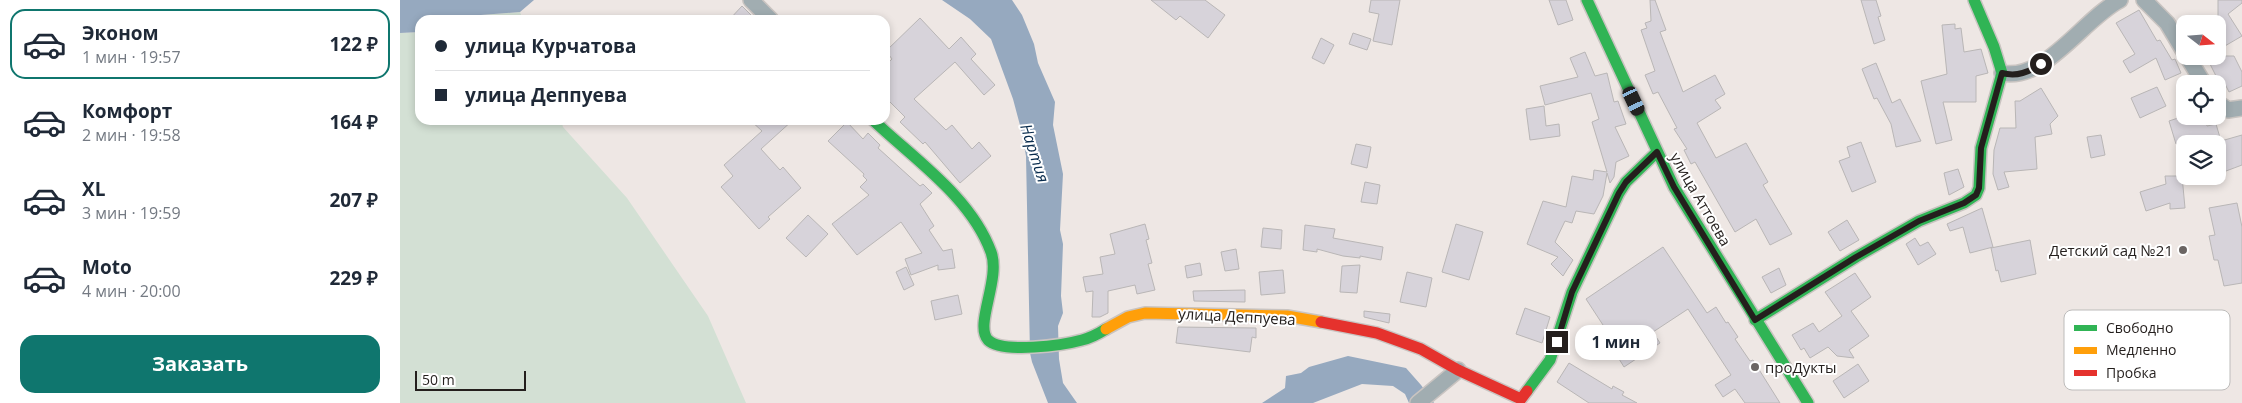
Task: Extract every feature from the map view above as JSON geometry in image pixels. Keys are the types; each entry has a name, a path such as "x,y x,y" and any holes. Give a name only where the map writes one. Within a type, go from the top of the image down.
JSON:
{"street":[{"path":"751,0 766,15"},
{"name":"улица Аттоева","path":"1587,0 1674,187 1808,403"},
{"path":"1755,320 1856,257 1919,221 1964,203 1976,195 1979,188 1981,148 2002,73 1994,46 1974,0"},
{"path":"2002,73 2015,75 2032,70 2096,16 2120,0"},
{"path":"2144,0 2167,23 2176,38"},
{"path":"2226,109 2242,108"},
{"name":"улица Деппуева","path":"878,125 966,208 985,236 992,251 994,271 985,318 985,332 990,342 1008,346 1082,341 1101,332 1117,320 1135,314 1218,313 1287,316 1391,337 1421,349 1458,370 1526,401 1550,360 1572,292 1619,193 1626,182 1657,152"},
{"path":"1418,403 1458,370"}],"shaded area":[{"path":"520,12 521,15 481,15"},
{"path":"415,32 415,125 562,125 627,198 708,316 746,403 400,403 400,33"}],"water":[{"path":"400,0 534,0 520,12 481,15 415,15 415,32 400,33"},
{"name":"Нартия","path":"942,0 1012,0 1022,15 1034,44 1038,63 1055,102 1053,125 1063,174 1060,230 1063,244 1061,296 1063,313 1058,326 1059,359 1063,383 1077,403 1048,403 1030,353 1026,156 1013,99 991,39 970,19"},
{"path":"1348,356 1406,368 1434,403 1409,403 1405,394 1393,386 1362,384 1313,403 1262,403 1285,388 1286,376 1301,373 1309,367"}],"building":[{"path":"1151,0 1205,0 1225,15 1208,38 1180,16 1176,20"},
{"path":"1371,0 1400,0 1392,45 1373,41 1379,14 1369,12"},
{"path":"1549,0 1566,0 1573,20 1558,25"},
{"path":"1650,0 1655,0 1666,30 1660,32 1683,92 1715,75 1725,94 1715,100 1721,108 1697,123 1716,158 1746,143 1768,182 1763,185 1792,234 1770,245 1756,219 1735,232 1695,162 1691,164 1684,150 1687,149 1674,129 1677,128 1658,92 1653,94 1645,75 1655,71 1641,30 1647,28 1645,23 1651,21"},
{"path":"1861,0 1876,0 1881,16 1878,17 1885,40 1874,44"},
{"path":"2218,0 2242,0 2242,3 2228,14 2242,36 2226,45 2226,15 2218,15"},
{"path":"742,6 751,15 734,15"},
{"path":"2139,10 2157,41 2160,40 2172,60 2175,59 2181,73 2165,80 2156,58 2130,73 2123,61 2135,54 2116,23"},
{"path":"920,18 949,49 961,37 976,54 971,59 995,85 984,95 955,62 914,99 946,130 952,125 972,149 979,142 991,156 960,183 925,142 923,144 900,122 905,117 890,102 890,61 892,59 890,56 890,47"},
{"path":"1955,24 1955,29 1961,28 1964,52 1981,49 1988,73 1976,76 1976,102 1943,102 1952,140 1936,144 1921,81 1947,74 1942,25"},
{"path":"1353,33 1371,39 1367,50 1349,44"},
{"path":"1321,38 1334,45 1324,64 1312,58"},
{"path":"1585,52 1595,76 1607,73 1614,102 1618,101 1626,124 1615,127 1629,156 1616,162 1614,177 1610,183 1607,173 1603,196 1594,214 1576,211 1572,223 1565,221 1555,242 1573,260 1563,276 1551,264 1558,257 1527,244 1543,201 1566,207 1572,176 1593,180 1594,170 1607,172 1592,122 1599,119 1591,93 1545,105 1540,86 1578,77 1570,58"},
{"path":"2226,56 2234,56 2242,72 2242,86 2229,92 2226,86 2226,75 2216,75 2210,65 2226,65"},
{"path":"1876,63 1892,103 1900,99 1921,141 1896,147 1891,124 1877,98 1874,99 1862,69"},
{"path":"2157,87 2166,106 2140,118 2131,98"},
{"path":"2041,88 2058,116 2050,124 2052,134 2035,137 2037,169 2004,172 2009,187 1998,190 1993,174 1994,150 2000,128 2016,128 2015,101 2020,101"},
{"path":"1544,106 1546,126 1559,124 1560,136 1530,140 1526,109"},
{"path":"2176,119 2176,125 2216,125 2219,135 2176,135 2176,144 2169,121"},
{"path":"755,125 787,125 761,149 780,170 783,167 801,188 768,217 770,219 759,229 721,187 733,176 724,165 762,131"},
{"path":"844,125 850,125 863,139 868,133 880,145 878,148 920,186 923,184 932,193 920,204 934,226 929,230 943,251 952,249 955,268 938,270 938,265 911,275 905,259 922,253 901,222 857,255 832,224 869,195 860,187 867,180 863,176 864,174 828,141"},
{"path":"2101,135 2105,155 2091,158 2087,137"},
{"path":"2242,135 2242,165 2226,171 2226,140"},
{"path":"1861,142 1876,182 1852,192 1839,161 1850,157 1847,147"},
{"path":"1356,144 1371,147 1367,168 1351,164"},
{"path":"1958,169 1964,187 1949,195 1944,173"},
{"path":"2165,176 2176,176 2176,185 2183,185 2185,208 2170,209 2170,203 2146,211 2140,192 2166,184"},
{"path":"1365,182 1380,185 1377,204 1361,202"},
{"path":"2237,203 2242,227 2242,283 2224,286 2218,260 2214,260 2209,236 2215,235 2209,208"},
{"path":"1982,208 1993,247 1970,253 1963,227 1950,231 1947,224"},
{"path":"808,215 828,234 806,257 786,238"},
{"path":"1847,220 1859,240 1840,251 1828,232"},
{"path":"1145,224 1149,239 1146,240 1152,263 1148,264 1155,290 1137,294 1135,285 1108,291 1108,313 1100,317 1092,317 1093,291 1086,292 1083,277 1103,274 1100,257 1115,254 1110,234"},
{"path":"1456,224 1483,232 1469,280 1442,272"},
{"path":"1305,225 1335,229 1333,238 1383,247 1381,260 1360,256 1360,258 1343,256 1317,249 1317,252 1303,250"},
{"path":"1263,228 1282,230 1281,249 1261,247"},
{"path":"1915,238 1920,246 1928,242 1936,254 1918,265 1906,244"},
{"path":"2030,240 2036,274 2001,282 1998,270 1996,271 1991,248"},
{"path":"1663,247 1707,313 1716,307 1726,323 1728,322 1738,337 1735,339 1750,361 1753,360 1780,403 1745,403 1735,389 1723,397 1715,385 1731,375 1688,309 1653,332 1660,343 1624,367 1616,354 1620,351 1586,299"},
{"path":"1236,249 1239,269 1225,271 1221,252"},
{"path":"1200,263 1202,275 1187,278 1185,266"},
{"path":"1360,265 1357,293 1340,292 1342,266"},
{"path":"906,267 914,285 904,290 896,272"},
{"path":"1779,268 1786,285 1771,293 1762,277"},
{"path":"1283,270 1285,293 1261,295 1259,272"},
{"path":"1407,272 1432,278 1426,307 1400,302"},
{"path":"1855,273 1871,297 1851,311 1869,336 1849,350 1854,358 1837,356 1828,347 1810,358 1804,348 1801,350 1792,335 1813,323 1819,332 1842,316 1825,292"},
{"path":"1245,290 1245,302 1194,301 1193,291"},
{"path":"958,295 962,314 935,320 931,301"},
{"path":"1525,308 1550,317 1542,343 1516,334"},
{"path":"1364,311 1390,314 1389,323 1364,317"},
{"path":"1178,327 1256,328 1256,338 1252,337 1250,352 1176,343"},
{"path":"1569,363 1612,389 1613,386 1624,392 1622,395 1637,403 1589,403 1557,382"},
{"path":"1858,364 1869,381 1844,398 1833,381"}],"traffic: fast":[{"path":"1587,0 1674,187 1808,403"},
{"path":"1755,320 1856,257 1919,221 1964,203 1976,195 1979,188 1981,148 2002,73 1994,47 1974,0"},
{"path":"879,125 956,196 982,232 991,252 993,263 993,275 984,324 988,340 1006,347 1048,346 1085,339 1106,329"},
{"path":"1527,391 1550,360 1572,292 1619,193 1626,182 1657,152"}],"traffic: slow":[{"path":"1106,329 1128,317 1145,313 1287,316 1321,322"}],"traffic: jam":[{"path":"1321,322 1377,333 1421,349 1458,370 1521,399 1527,391"}],"place":[{"name":"Детский сад №21","path":"2183,250"},
{"name":"проДукты","path":"1755,367"}],"route":[{"path":"1557,342 1572,292 1611,208 1626,182 1657,152 1674,187 1755,320 1856,257 1919,221 1971,200 1979,188 1981,148 2002,73 2015,75 2032,70 2041,64"}]}
